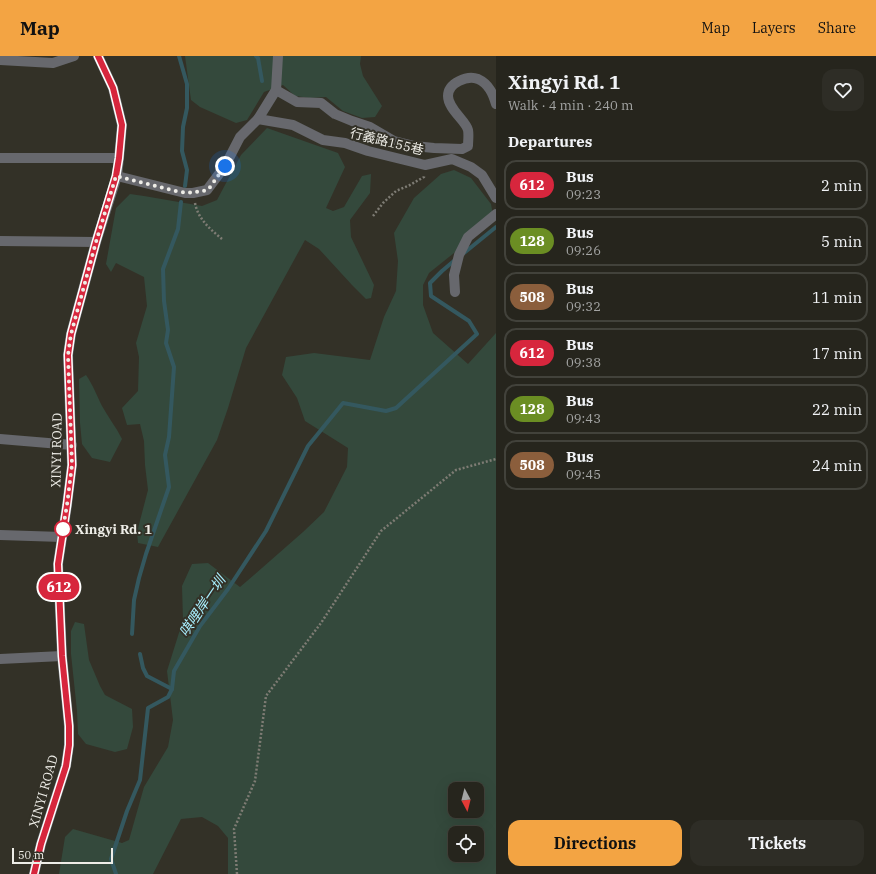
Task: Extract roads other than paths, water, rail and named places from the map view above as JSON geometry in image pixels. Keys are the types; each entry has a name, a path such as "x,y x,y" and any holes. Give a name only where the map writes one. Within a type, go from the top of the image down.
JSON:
{"street":[{"path":"0,60 54,63 74,56"},
{"name":"XINYI ROAD","path":"34,874 41,844 66,766 69,745 69,726 62,656 58,564 71,471 72,445 68,355 71,334 116,176 122,125 113,88 98,56"},
{"path":"116,176 189,193 208,190 225,166 240,136 258,119 276,90 278,56"},
{"path":"276,90 297,102 321,103 335,114 370,127 394,141 414,146 451,149 462,149 468,146 468,130 451,106 448,96 451,86 467,78 478,79 488,86 495,97"},
{"name":"行義路155巷","path":"258,119 293,126 323,140 345,143 368,151 425,165 452,159 471,167 482,175 496,198"},
{"path":"0,158 119,158"},
{"path":"455,292 454,275 460,255 468,237 496,214"},
{"path":"0,241 96,242"},
{"path":"0,439 72,445"},
{"path":"0,535 62,537"},
{"path":"0,659 62,656"}],"waterway":[{"path":"179,56 187,84 187,108 183,127 182,151 187,170 185,186"},
{"path":"256,56 258,58 262,81"},
{"path":"132,634 134,600 139,578 169,487 165,455 169,437 174,367 166,343 168,330 164,301 163,269 178,229 181,202"},
{"path":"464,253 496,227"},
{"name":"唭哩岸一圳","path":"116,874 111,859 127,811 140,780 148,708 168,697 172,689 174,671 200,626 228,589 266,531 308,446 343,403 386,411 396,408 477,334 469,321 431,296 430,283 455,260"},
{"path":"140,654 143,668 147,676 172,689"}],"place":[{"name":"Xingyi Rd. 1","path":"63,529"}]}
